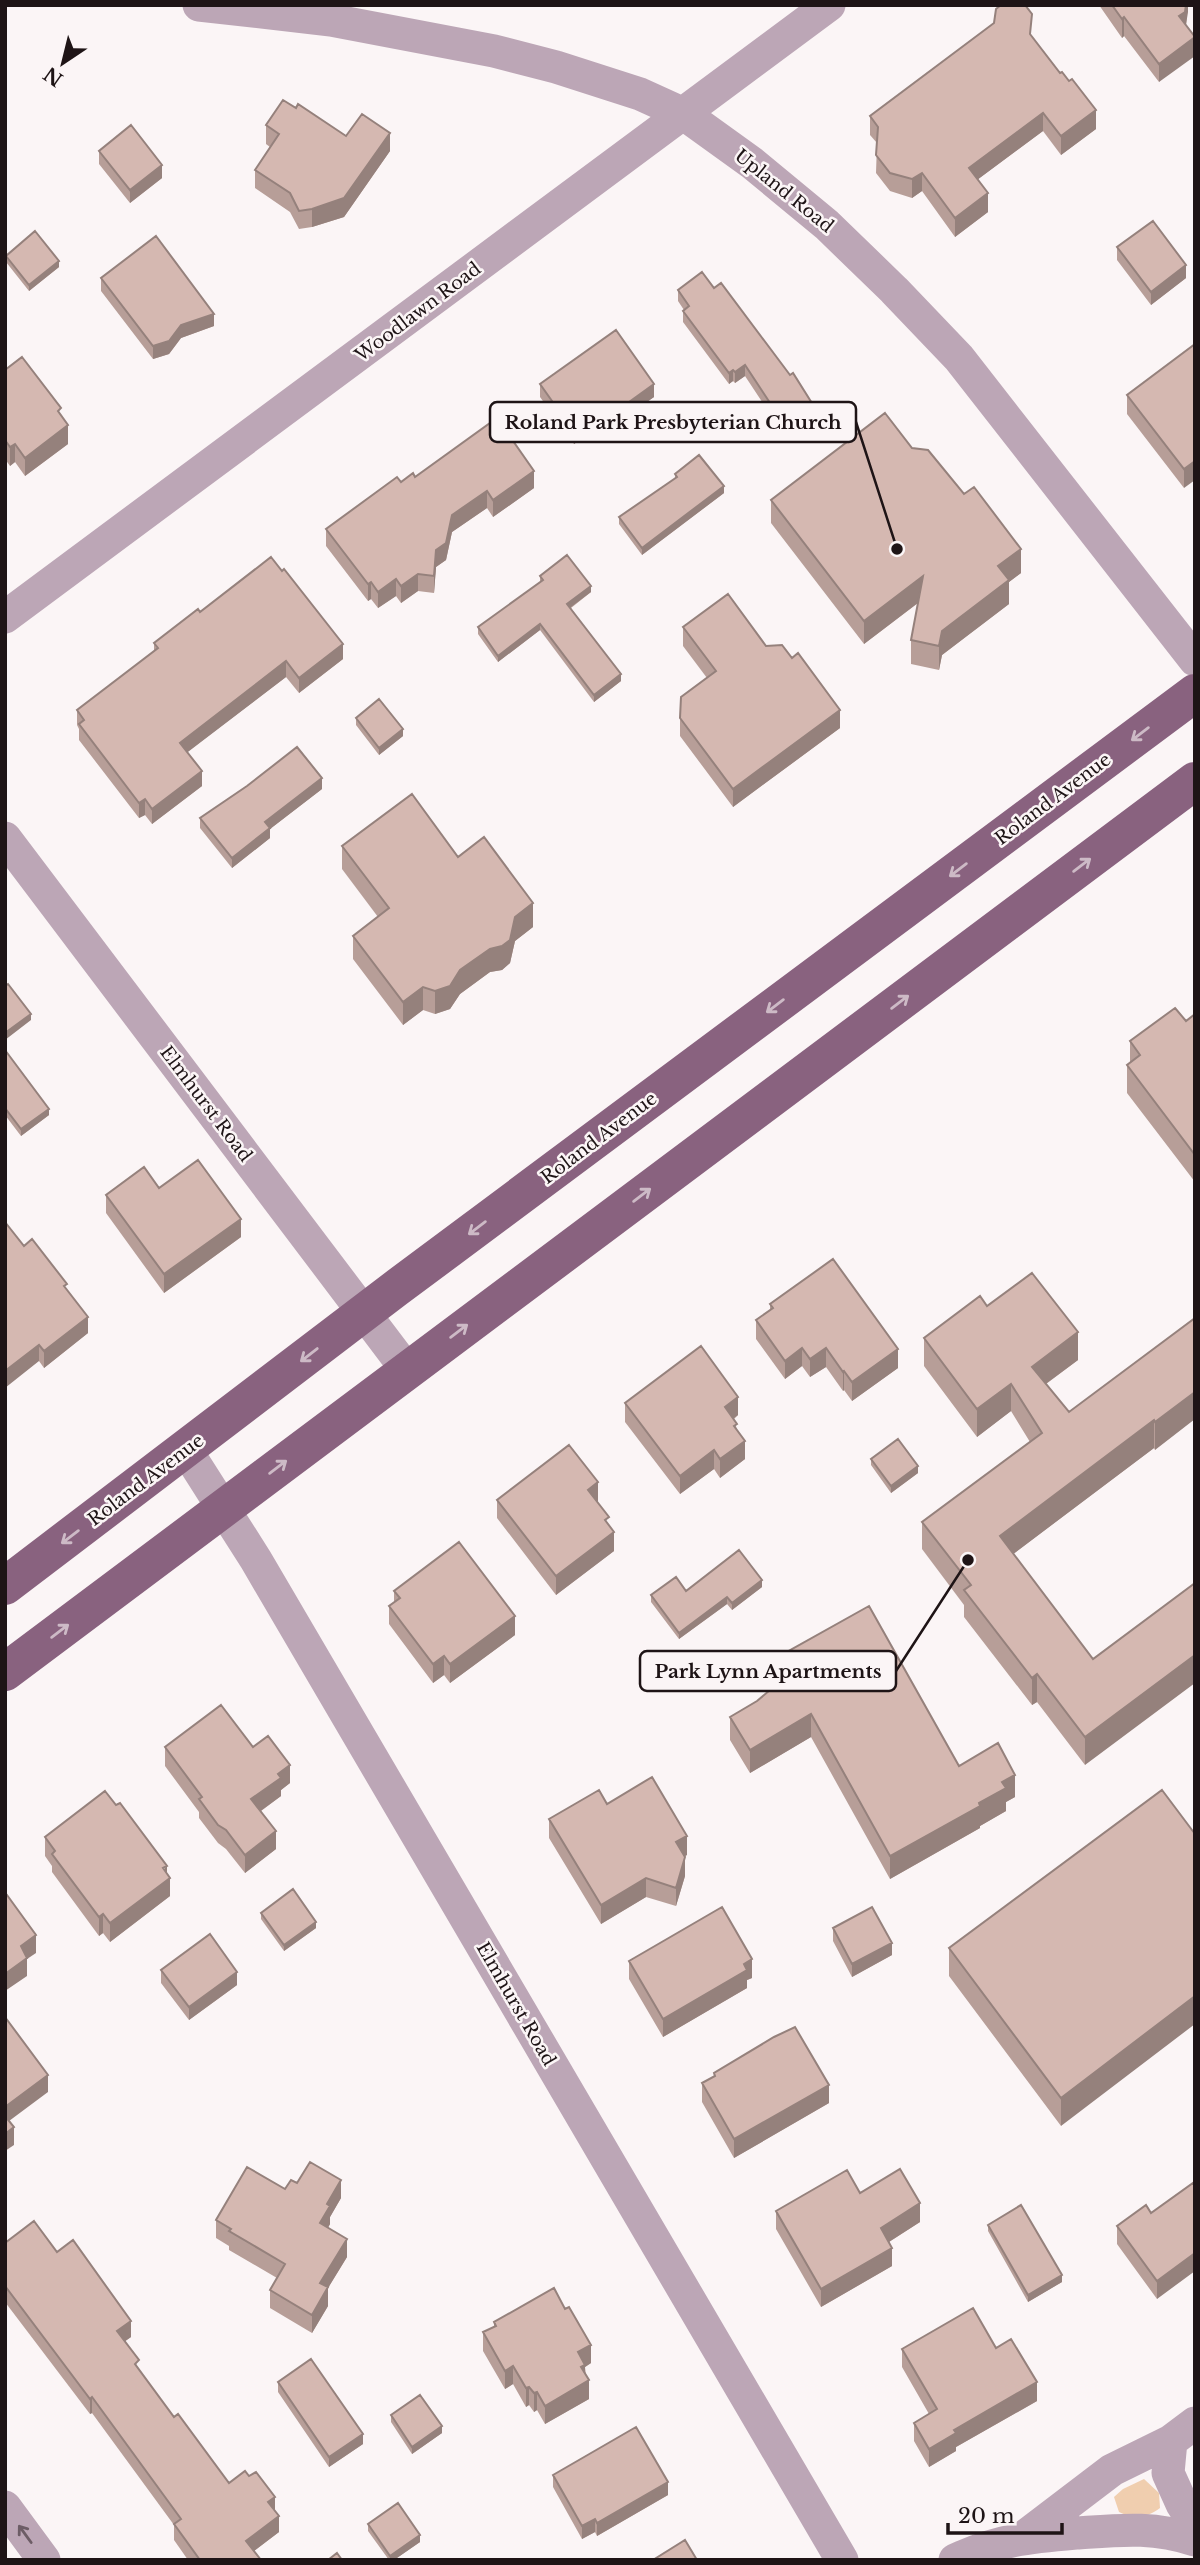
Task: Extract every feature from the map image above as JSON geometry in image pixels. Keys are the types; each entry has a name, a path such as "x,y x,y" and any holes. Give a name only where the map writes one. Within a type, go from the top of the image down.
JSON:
{"main road":[{"name":"Roland Avenue","path":"5,1586 363,1313 1195,693"},
{"path":"5,1672 1195,781"}],"street":[{"name":"Upland Road","path":"199,5 331,20 494,51 556,67 640,94 684,114 752,163 827,225 960,358 1195,660"},
{"name":"Woodlawn Road","path":"5,617 829,5"},
{"name":"Elmhurst Road","path":"5,838 407,1370"},
{"name":"Elmhurst Road","path":"186,1450 277,1596 842,2560"},
{"path":"1183,2432 1168,2473 1195,2524"},
{"path":"1024,2537 1112,2470 1183,2432"},
{"path":"5,2508 44,2560"},
{"path":"955,2560 977,2549 1024,2537 1136,2528 1195,2540"}],"shaded area":[{"path":"1144,2479 1159,2493 1160,2508 1140,2516 1119,2512 1114,2497 1123,2489"}],"building":[{"path":"1001,5 1025,5 1032,14 1030,34 1060,73 1069,81 1072,79 1096,110 1061,136 1043,113 969,168 988,193 955,218 922,173 912,179 890,173 876,155 878,127 870,116 994,23 996,9"},
{"path":"1112,5 1186,5 1185,12 1179,16 1195,37 1159,64"},
{"path":"283,100 296,108 298,104 346,136 362,114 390,133 344,198 299,211 290,193 255,170 279,134 266,125"},
{"path":"131,125 162,165 130,190 99,151"},
{"path":"1153,221 1186,265 1151,292 1117,247"},
{"path":"35,231 59,261 29,285 6,256"},
{"path":"156,236 214,314 181,325 169,341 153,346 101,278"},
{"path":"702,272 714,288 721,283 790,375 793,373 815,408 786,427 745,365 729,373 683,311 689,306 678,290"},
{"path":"616,330 654,384 611,415 607,408 574,432 540,384"},
{"path":"1195,344 1195,461 1184,469 1127,395"},
{"path":"22,357 61,408 58,411 68,425 25,458 15,444 10,447 5,440 5,370"},
{"path":"885,413 912,448 928,450 964,494 974,487 1021,549 998,566 1009,580 942,631 939,646 911,640 923,576 864,621 771,500"},
{"path":"497,418 534,471 493,500 487,491 452,515 446,543 436,550 434,576 418,574 401,586 396,579 378,592 371,582 368,584 326,529 397,477 401,482 413,473 415,477"},
{"path":"699,455 724,486 642,548 619,517 677,477 675,474"},
{"path":"567,555 591,586 567,604 621,674 594,695 540,624 498,656 478,627 543,580 540,576"},
{"path":"271,557 282,571 284,569 343,644 299,678 286,661 180,743 202,771 152,809 145,799 139,803 79,724 84,720 77,710 158,648 154,643 198,609 200,612"},
{"path":"728,594 766,646 782,645 792,658 798,653 840,710 733,789 680,718 681,697 716,671 683,627"},
{"path":"379,699 403,729 379,748 356,718"},
{"path":"297,747 322,778 265,822 270,828 232,858 200,818"},
{"path":"412,794 458,857 484,837 533,903 515,917 510,940 502,946 490,949 460,970 450,986 435,991 423,987 403,1002 353,936 389,908 342,846"},
{"path":"8,984 31,1014 5,1033 5,986"},
{"path":"1175,1008 1186,1021 1195,1014 1195,1155 1127,1065 1140,1055 1130,1041"},
{"path":"5,1050 49,1109 21,1129 5,1108"},
{"path":"198,1160 241,1219 164,1274 106,1195 144,1167 159,1188"},
{"path":"5,1222 24,1246 32,1239 67,1284 64,1286 88,1317 44,1351 39,1345 5,1371"},
{"path":"833,1259 898,1349 852,1382 826,1348 810,1359 802,1348 785,1361 756,1320 773,1308 770,1304"},
{"path":"1032,1273 1078,1332 1032,1367 1069,1412 1195,1318 1195,1392 1000,1536 1093,1659 1195,1583 1195,1655 1085,1737 1037,1674 1032,1678 964,1590 971,1585 922,1522 1042,1433 1011,1384 977,1409 924,1338 980,1296 987,1306"},
{"path":"701,1346 738,1397 725,1407 745,1441 720,1459 714,1450 680,1476 625,1403"},
{"path":"898,1439 918,1466 891,1486 871,1459"},
{"path":"569,1445 598,1482 588,1490 609,1517 605,1520 614,1532 556,1576 497,1500"},
{"path":"459,1542 515,1616 450,1664 444,1656 433,1664 389,1606 400,1598 394,1591"},
{"path":"739,1550 762,1580 732,1603 727,1597 679,1633 651,1595 676,1577 686,1591"},
{"path":"869,1606 959,1766 998,1743 1015,1775 1002,1782 1006,1788 979,1803 980,1806 890,1856 811,1714 750,1750 730,1717 757,1701 788,1675 778,1657"},
{"path":"221,1705 253,1747 268,1736 290,1765 278,1774 281,1778 251,1799 276,1831 245,1855 226,1830 218,1825 199,1799 202,1797 165,1747"},
{"path":"652,1777 687,1836 676,1842 685,1857 676,1888 646,1878 601,1905 549,1819 599,1790 607,1804"},
{"path":"1162,1790 1195,1834 1195,1996 1061,2098 949,1948"},
{"path":"105,1791 116,1805 120,1803 167,1866 163,1868 170,1878 110,1923 103,1914 99,1917 52,1854 55,1851 45,1837"},
{"path":"293,1889 316,1922 284,1945 261,1913"},
{"path":"7,1895 36,1935 21,1946 27,1958 5,1974 5,1896"},
{"path":"722,1907 752,1959 744,1964 747,1970 663,2019 629,1961"},
{"path":"872,1907 892,1943 852,1964 833,1928"},
{"path":"210,1934 237,1972 189,2007 161,1970"},
{"path":"5,2017 48,2075 5,2107"},
{"path":"795,2027 829,2085 734,2139 702,2083 715,2076 714,2073"},
{"path":"5,2116 14,2127 5,2134"},
{"path":"310,2162 341,2180 320,2223 347,2239 320,2283 328,2287 312,2315 270,2290 285,2264 229,2231 231,2229 216,2220 247,2167 285,2189 291,2180 297,2183"},
{"path":"900,2169 920,2203 881,2228 892,2248 821,2289 776,2211 847,2170 860,2193"},
{"path":"1193,2183 1195,2253 1157,2281 1117,2226 1146,2205 1151,2213"},
{"path":"1021,2205 1062,2275 1028,2295 988,2225"},
{"path":"34,2221 57,2252 73,2240 131,2321 117,2331 139,2360 135,2364 174,2417 178,2414 229,2483 245,2471 249,2476 256,2472 275,2497 268,2502 279,2516 246,2541 261,2560 200,2560 174,2524 181,2519 92,2397 90,2399 5,2286 5,2243"},
{"path":"554,2288 565,2309 569,2307 591,2345 578,2352 585,2365 581,2367 589,2380 545,2406 537,2392 526,2388 513,2366 505,2371 483,2332 496,2326 494,2322"},
{"path":"973,2308 996,2348 1011,2339 1037,2382 954,2430 956,2433 929,2449 914,2423 937,2409 902,2349"},
{"path":"311,2359 363,2434 329,2457 278,2382"},
{"path":"420,2395 442,2426 412,2447 391,2415"},
{"path":"636,2427 668,2482 597,2523 595,2519 582,2526 553,2475"},
{"path":"398,2503 420,2535 390,2556 368,2524"},
{"path":"685,2540 697,2560 653,2560"},
{"path":"337,2553 342,2560 328,2560"}],"place":[{"name":"Roland Park Presbyterian Church","path":"897,549"},
{"name":"Park Lynn Apartments","path":"968,1560"}]}
